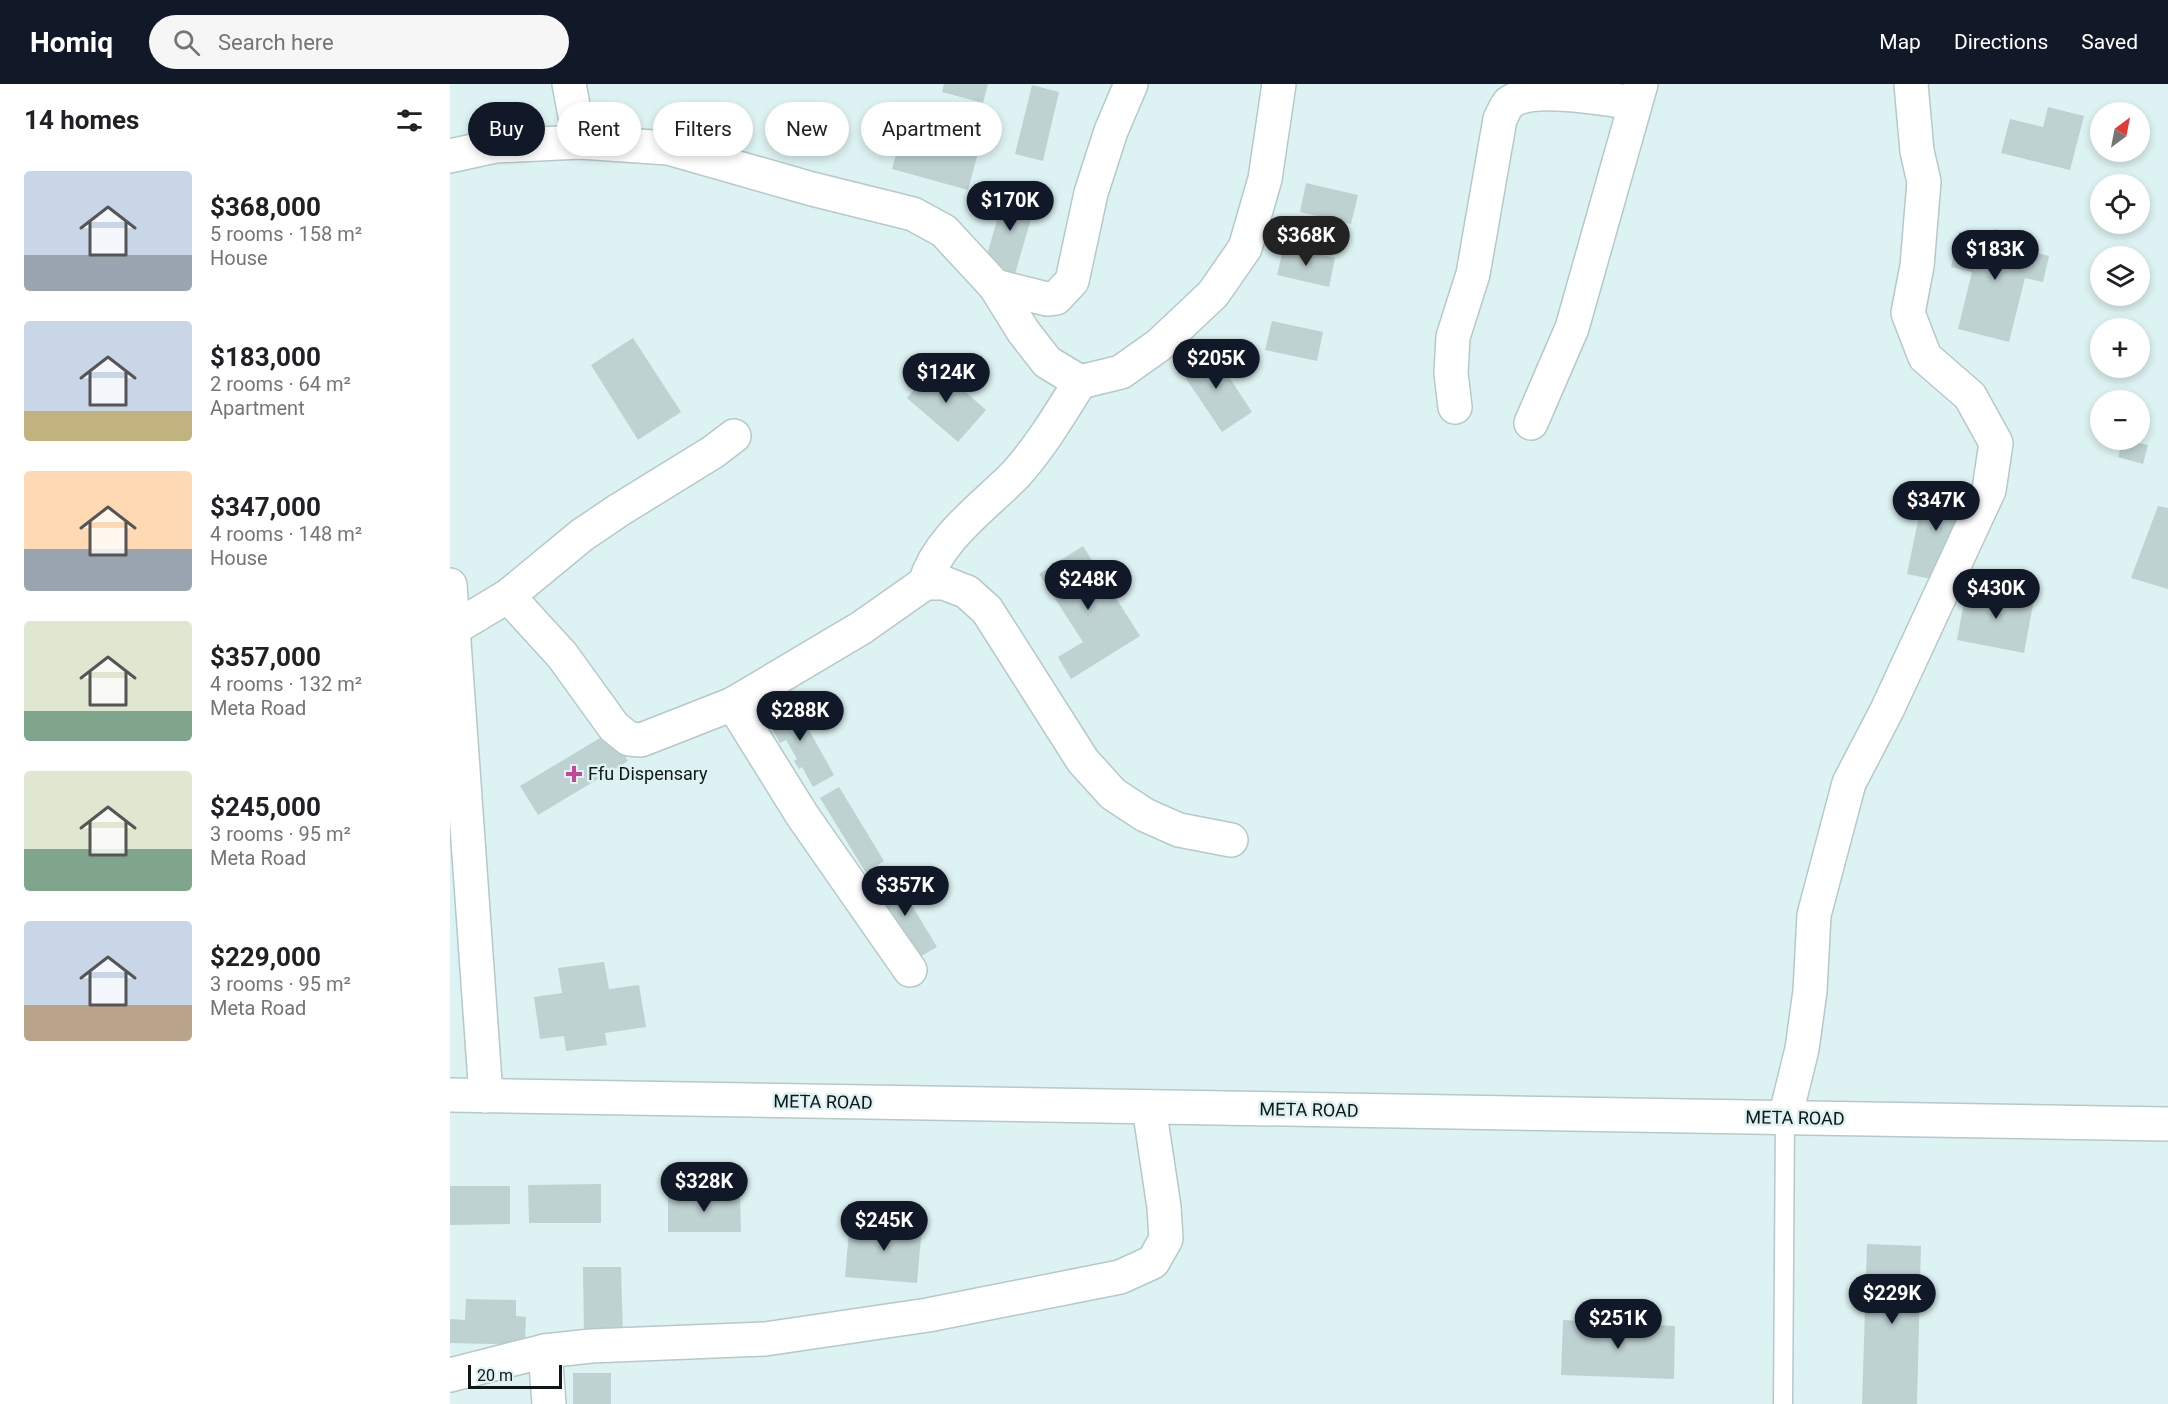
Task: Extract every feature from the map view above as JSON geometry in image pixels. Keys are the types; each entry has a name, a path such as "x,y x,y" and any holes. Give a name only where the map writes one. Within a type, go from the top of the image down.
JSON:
{"street":[{"path":"569,84 572,102"},
{"path":"995,286 1047,299 1056,298 1072,281 1092,193 1111,131 1131,84"},
{"path":"925,583 930,566 975,512 1030,456 1080,382 1121,372 1159,345 1213,294 1245,248 1265,179 1279,84"},
{"path":"1785,1118 1804,1037 1810,991 1814,915 1849,783 1887,710 1989,490 1996,443 1970,396 1925,357 1908,313 1920,243 1924,182 1917,151 1911,84"},
{"path":"1455,407 1451,373 1453,337 1473,274 1500,119 1510,102 1525,94 1561,92 1637,94 1572,328 1531,423"},
{"path":"450,156 496,146 557,143"},
{"path":"641,146 668,148 812,189 913,214 944,231 995,286 1023,331 1047,362 1080,382"},
{"path":"453,629 508,596 582,535 713,452 734,436"},
{"path":"508,596 562,655 614,727 629,739 641,740 733,704 861,628 925,583 944,584 968,592 987,610 1083,761 1113,794 1145,815 1179,830 1231,840"},
{"path":"450,585 486,1096"},
{"path":"733,704 802,815 910,970"},
{"name":"META ROAD","path":"450,1095 2168,1125"},
{"path":"450,1375 545,1351 591,1346 765,1338 928,1315 1120,1277 1153,1262 1166,1239 1164,1207 1149,1107"},
{"path":"545,1351 549,1404"}],"lane":[{"path":"1783,1404 1785,1118"}],"building":[{"path":"944,84 988,84 983,102 942,92"},
{"path":"1032,85 1059,92 1043,161 1015,154"},
{"path":"2048,107 2084,116 2070,170 2001,153 2010,119 2043,127"},
{"path":"896,156 977,156 968,190 892,169"},
{"path":"1306,183 1358,195 1351,224 1300,212"},
{"path":"1006,189 1037,198 1015,274 984,265"},
{"path":"1995,229 2025,236 2022,249 2049,256 2043,282 2025,278 2009,342 1958,329 1972,272 1951,267 1959,232 1992,240"},
{"path":"1284,246 1335,258 1329,287 1277,275"},
{"path":"1272,321 1323,332 1317,361 1265,350"},
{"path":"633,338 681,412 638,440 591,365"},
{"path":"1210,348 1252,412 1222,432 1179,368"},
{"path":"935,365 986,410 958,442 907,398"},
{"path":"2120,450 2147,450 2143,464 2118,457"},
{"path":"1926,482 1965,490 1946,582 1907,574"},
{"path":"2158,506 2168,508 2168,589 2131,578"},
{"path":"1083,546 1140,636 1071,679 1058,657 1083,642 1039,574"},
{"path":"1967,586 2034,599 2024,653 1957,640"},
{"path":"791,698 834,775 813,787 802,767 799,769 794,761 797,759 786,740 780,743 769,723 775,720 769,710"},
{"name":"Ffu Dispensary","path":"610,732 628,761 538,815 520,786"},
{"path":"839,787 884,861 866,873 820,798"},
{"path":"893,874 937,947 916,959 873,886"},
{"path":"604,962 609,989 639,985 646,1027 605,1033 607,1045 566,1051 564,1036 540,1039 534,997 562,993 558,968"},
{"path":"601,1184 601,1223 529,1223 528,1185"},
{"path":"450,1186 510,1186 510,1224 450,1225"},
{"path":"740,1193 741,1232 668,1232 668,1194"},
{"path":"850,1221 922,1227 917,1283 845,1277"},
{"path":"1867,1244 1921,1246 1917,1404 1862,1404"},
{"path":"583,1267 621,1267 623,1335 584,1336"},
{"path":"466,1299 516,1300 516,1316 526,1317 525,1345 450,1343 450,1319 465,1320"},
{"path":"1563,1320 1675,1326 1674,1379 1561,1375"},
{"path":"573,1373 611,1373 611,1404 573,1404"}],"place":[{"name":"Ffu Dispensary","path":"574,774"}]}
